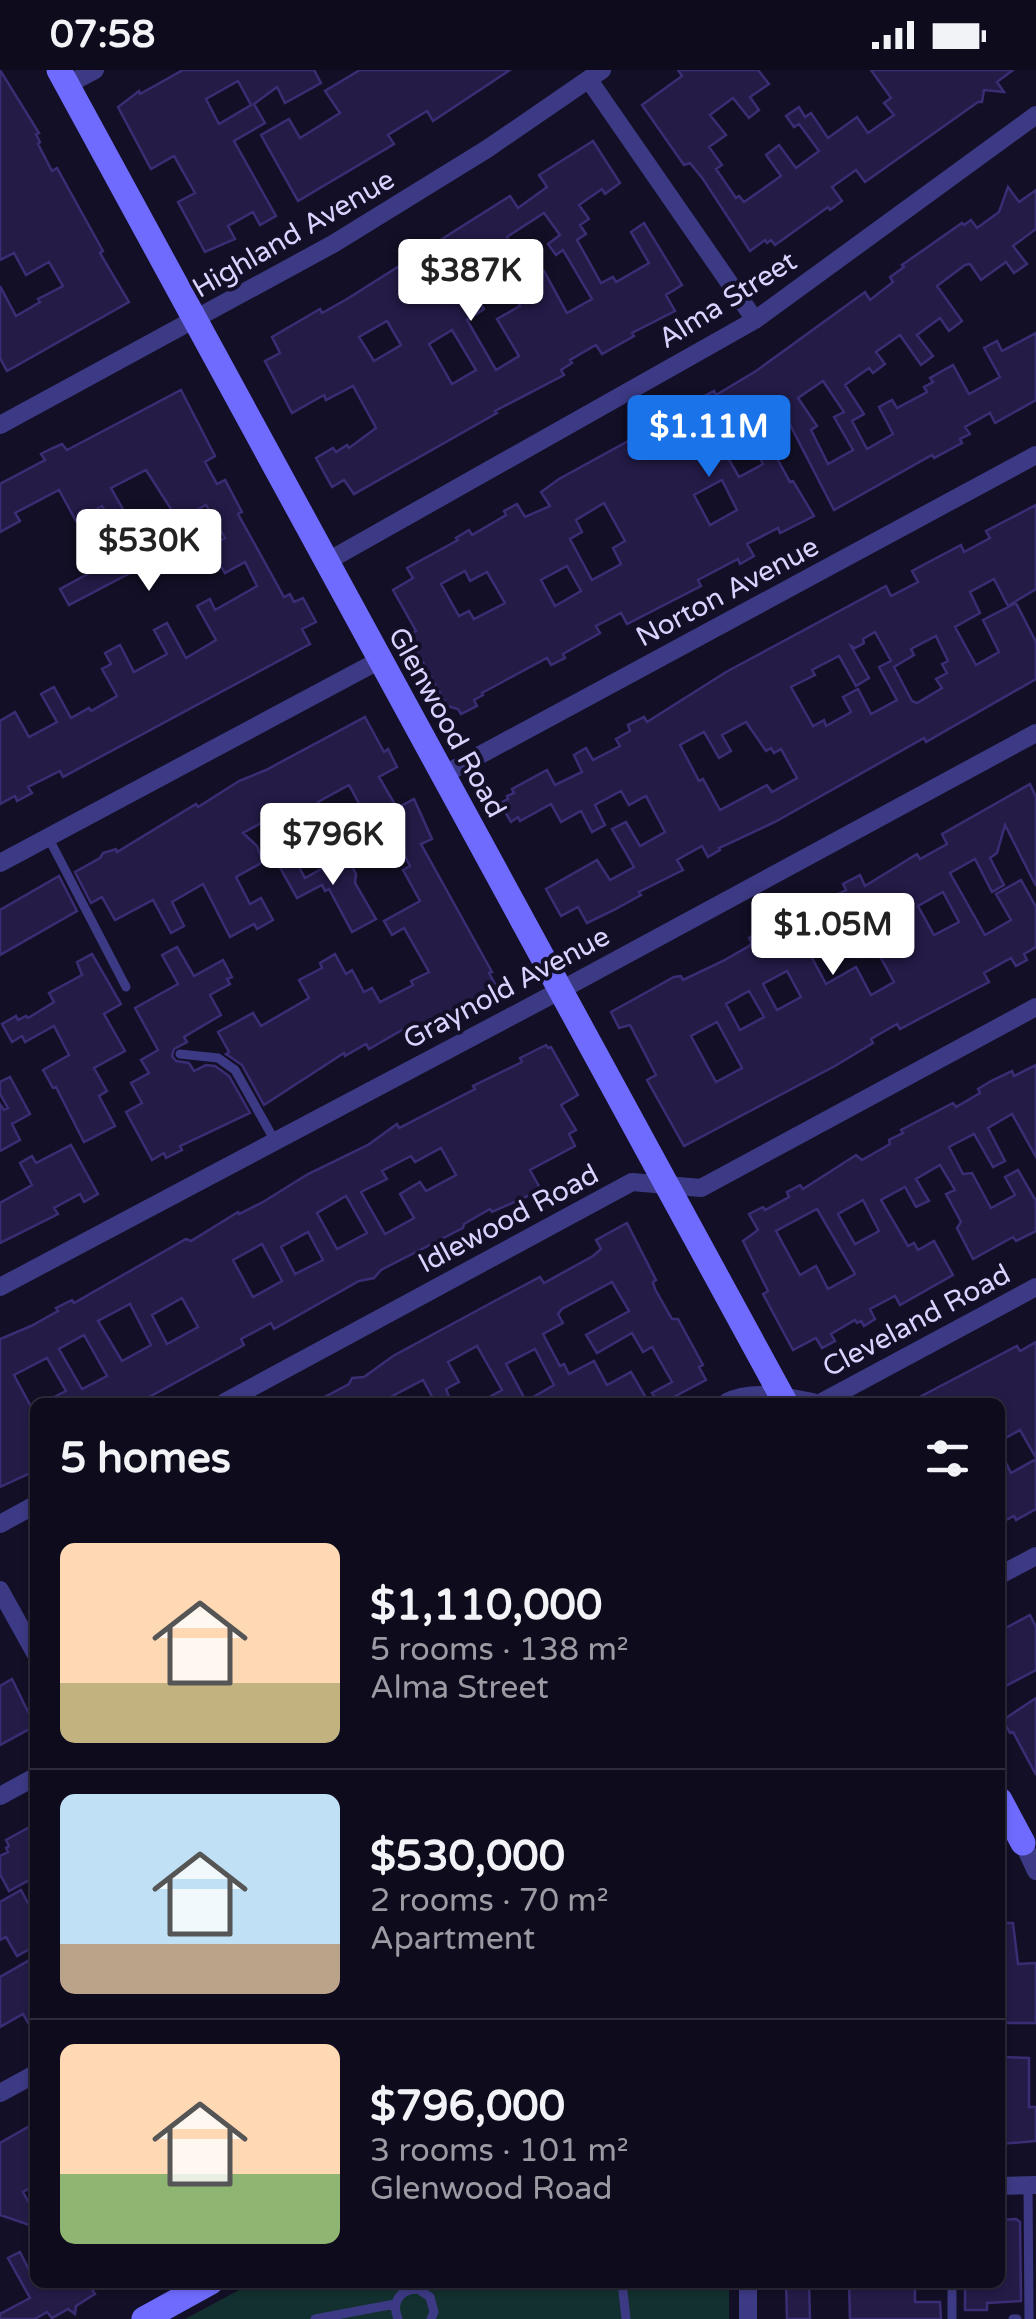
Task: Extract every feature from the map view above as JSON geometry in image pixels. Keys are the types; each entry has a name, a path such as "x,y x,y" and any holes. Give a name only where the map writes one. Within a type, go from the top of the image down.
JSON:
{"street":[{"path":"63,78 95,70"},
{"path":"596,75 756,320"},
{"name":"Highland Avenue","path":"0,425 405,201 596,75"},
{"name":"Glenwood Road","path":"63,78 782,1398"},
{"name":"Alma Street","path":"326,562 756,320 1036,115"},
{"name":"Norton Avenue","path":"443,776 1036,456"},
{"path":"0,863 380,660"},
{"name":"Graynold Avenue","path":"0,1287 1036,733"},
{"name":"Idlewood Road","path":"232,1398 632,1182 702,1188 1036,1007"},
{"name":"Cleveland Road","path":"829,1398 1036,1287"},
{"name":"Cleveland Road","path":"735,1398 761,1398"},
{"path":"0,1524 30,1509"},
{"path":"1005,1572 1036,1556"},
{"path":"0,1590 30,1644"},
{"path":"0,1796 30,1780"},
{"path":"1005,1811 1036,1871"},
{"path":"0,2094 30,2077"},
{"path":"1005,2186 1032,2186"},
{"path":"144,2319 200,2288"},
{"path":"748,2288 748,2319"}],"lane":[{"path":"48,837 126,987"},
{"path":"180,1054 218,1058 235,1070 276,1141"},
{"path":"1029,2319 1032,2186"},
{"path":"398,2319 395,2304 403,2292 418,2288"},
{"path":"428,2288 434,2304 430,2319"},
{"path":"623,2288 626,2319"},
{"path":"952,2288 952,2319"},
{"path":"315,2319 395,2304"}],"green space":[{"path":"243,2288 729,2288 729,2319 185,2319"}],"building":[{"path":"0,70 39,133 38,144 52,171 57,168 129,302 7,371 0,358 0,286 16,316 63,286 49,262 26,275 14,253 0,260"},
{"path":"183,70 314,70 321,83 285,103 277,87 254,104 265,123 234,141 276,216 260,225 253,212 228,226 235,239 205,252 178,202 195,193 174,156 151,169 118,107 139,91 140,94","holes":["238,81 251,105 219,124 206,99"]},
{"path":"360,70 510,70 433,121 427,111 388,135 394,144 298,201 261,135 289,119 300,138 340,113 325,91"},
{"path":"678,70 758,70 769,84 750,97 759,110 749,118 733,98 710,115 726,135 709,147 722,165 716,169 736,198 739,196 744,202 781,176 766,155 779,145 796,168 819,151 799,124 794,127 786,116 799,107 805,117 811,113 828,138 857,117 868,133 894,115 884,103 891,98 871,70 1013,70 997,82 1004,92 984,90 982,102 865,182 856,170 832,187 842,201 775,245 765,240 750,251 703,179 690,163 684,165 642,105 682,76"},
{"path":"593,141 620,183 605,194 602,189 579,205 589,219 580,225 586,234 577,240 601,283 613,277 616,282 649,263 631,232 644,223 682,285 666,295 675,311 602,354 596,345 570,360 572,363 561,370 564,375 354,494 344,480 332,487 316,458 333,448 336,452 347,445 349,448 376,428 353,386 326,400 324,395 292,413 265,361 280,353 272,337 320,309 322,313 347,299 510,196 518,208 547,187 539,175","holes":["544,213 560,235 548,244 556,255 563,250 592,299 567,313 544,271 530,279 534,286 515,297 520,306 497,319 519,356 496,370 467,320 484,309 470,287 481,280 477,272 484,267 482,264 512,245 507,237","387,321 401,345 374,361 359,337","452,330 476,370 452,384 429,344"]},
{"path":"1008,187 1019,202 1036,190 1036,229 1013,246 1027,264 1014,273 1006,262 981,280 970,264 965,265 937,286 962,321 949,331 940,318 917,335 933,356 921,365 900,335 876,352 885,364 873,373 869,368 845,385 864,414 852,421 867,449 893,434 879,407 892,400 897,408 927,392 924,387 933,382 930,378 953,365 969,394 1000,377 984,348 997,341 1002,351 1036,333 1036,400 995,423 990,413 965,427 970,434 960,439 962,443 934,458 932,455 834,510 785,415 761,429 814,516 747,544 754,556 740,564 738,559 698,580 701,586 627,624 621,613 596,626 600,633 563,654 565,658 551,665 547,658 482,693 474,700 477,706 461,714 447,706 408,635 416,631 393,590 413,578 407,568 469,530 472,535 517,504 525,517 550,506 541,492 559,479 667,424 664,419 689,404 714,391 716,395 756,371 865,292 870,300 893,282 890,277 902,265 962,223 971,220 977,228 999,212","holes":["823,381 844,412 834,417 853,450 828,464 811,430 817,426 798,398","737,419 763,464 739,477 713,432","722,480 737,510 710,525 694,495","604,503 625,541 613,548 621,564 592,580 570,539 582,532 576,520","567,566 581,591 555,606 541,580","465,571 470,581 487,572 505,603 474,619 469,611 459,616 441,584"]},
{"path":"181,390 215,456 205,462 217,484 225,480 242,512 238,514 284,597 290,594 294,602 303,598 316,622 302,629 310,644 63,777 60,771 28,787 32,793 17,801 15,796 0,804 0,721 15,712 29,737 57,722 41,694 54,687 71,718 89,708 91,711 117,696 102,669 111,664 105,653 120,645 134,672 167,654 154,630 167,623 186,658 216,640 197,606 210,599 215,610 257,586 245,562 225,573 218,562 212,562 204,549 225,538 206,505 178,520 146,470 111,488 129,520 114,528 102,506 76,521 59,490 15,513 20,521 0,532 0,484 45,460 41,454 62,444 67,450"},
{"path":"1036,505 1036,589 1008,606 994,579 970,592 980,613 955,627 976,665 999,652 983,620 1016,603 1036,642 1036,679 708,857 702,846 677,860 683,870 639,892 641,895 614,910 587,923 578,907 561,916 546,889 597,860 610,880 634,867 612,829 626,822 640,846 665,832 646,796 629,805 621,791 595,805 605,825 592,832 581,811 561,822 551,804 511,822 500,803 514,793 512,789 547,770 555,785 582,772 574,755 586,748 593,760 620,746 616,739 630,731 628,725 644,717 647,722 726,672 886,586 891,596 918,582 912,571 961,545 964,552 990,538 986,531","holes":["875,632 891,661 879,667 897,700 871,714 858,689 843,697 851,712 826,726 824,720 813,726 791,687 839,656 856,686 869,678 851,646 864,643 863,639","936,636 948,661 942,664 947,673 936,679 942,688 917,703 912,701 894,667 914,655 911,649","746,722 766,751 771,748 774,753 781,749 797,778 772,792 767,785 720,810 680,745 704,732 719,758 731,751 722,735"]},
{"path":"123,555 132,572 69,605 60,589"},
{"path":"365,717 397,767 379,777 397,808 414,799 432,839 421,844 499,991 457,1016 455,1012 413,1035 409,1026 369,1049 366,1044 345,1056 344,1053 264,1105 242,1065 226,1054 229,1052 218,1032 253,1013 261,1026 309,998 299,980 322,968 320,963 335,954 346,974 352,970 364,992 372,988 380,1002 429,972 404,928 392,935 384,921 420,901 403,870 410,866 396,839 389,843 367,804 361,807 349,785 318,802 325,814 287,836 276,815 243,833 257,846 263,862 236,877 250,904 261,898 273,920 257,929 254,924 230,937 203,884 172,902 184,926 171,933 153,900 115,920 102,897 91,903 75,872 103,853 116,849 117,852 196,804 198,807 239,781"},
{"path":"1030,784 1036,797 1036,886 1005,825 997,853 990,858 1004,885 992,892 975,859 950,873 985,935 1011,920 996,894 1021,880 1036,907 1036,947 1024,954 1027,960 1016,966 1011,958 984,973 989,982 900,1029 897,1024 835,1066 684,1146 647,1080 656,1075 630,1025 619,1028 611,1012 674,977 681,976 683,980 723,961 749,946 749,938 816,900 822,902 846,890 843,884 860,875 865,886 917,854 920,859 947,844 942,834","holes":["943,892 959,922 934,935 918,906","848,934 861,957 876,949 894,982 871,995 856,967 826,984 811,956","787,971 801,997 777,1010 763,984","749,991 764,1017 740,1030 726,1004","717,1022 742,1068 716,1082 691,1036"]},
{"path":"346,855 356,874 355,883 376,919 352,932 329,889 325,891 322,885 297,898 278,864 293,856 305,878"},
{"path":"59,876 77,911 0,955 0,910"},
{"path":"177,947 194,976 223,960 232,977 227,979 230,984 210,995 221,1015 184,1037 187,1042 174,1049 172,1056 176,1061 189,1063 194,1071 206,1065 215,1066 229,1076 250,1113 180,1146 182,1150 166,1158 164,1153 152,1160 126,1112 142,1103 131,1083 149,1073 141,1060 158,1050 135,1008 178,984 162,955"},
{"path":"92,954 121,1004 104,1014 125,1051 94,1068 107,1091 99,1096 115,1126 84,1142 43,1070 69,1055 54,1026 25,1042 22,1036 12,1042 2,1024 16,1016 18,1020 28,1018 54,1002 49,993 82,975 77,962"},
{"path":"546,1045 551,1047 578,1095 561,1105 576,1130 569,1134 575,1146 530,1170 541,1190 492,1212 490,1209 463,1228 381,1270 374,1278 359,1281 274,1329 271,1323 241,1339 244,1345 147,1398 52,1398 66,1391 47,1358 14,1375 30,1405 30,1473 0,1487 0,1339 31,1326 72,1300 74,1303 186,1239 191,1241 308,1174 368,1145 397,1124 399,1128 522,1062 520,1058","holes":["441,1148 456,1175 426,1191 420,1182 400,1194 414,1218 385,1234 361,1192 387,1179 382,1171 411,1156 415,1162","346,1196 367,1233 337,1249 317,1213","308,1232 323,1260 295,1274 281,1247","262,1244 282,1281 253,1297 233,1260","182,1298 198,1327 167,1344 152,1315","130,1304 151,1345 122,1361 98,1321","84,1335 107,1376 82,1389 59,1349"]},
{"path":"1036,1065 1036,1157 1012,1114 988,1128 1005,1161 993,1167 974,1134 949,1147 963,1174 972,1173 991,1208 1015,1195 1005,1177 1018,1170 1036,1201 1036,1231 1016,1241 1013,1237 973,1259 957,1228 961,1222 946,1194 955,1190 940,1165 916,1179 929,1201 916,1207 905,1187 881,1200 908,1246 914,1243 918,1250 934,1241 953,1275 900,1305 895,1296 870,1309 875,1319 864,1326 855,1320 831,1334 835,1341 822,1348 816,1338 793,1350 763,1294 768,1291 743,1241 758,1230 749,1214 789,1197 787,1192 800,1185 803,1189 856,1155 862,1160 890,1144 889,1140 903,1133 901,1130 953,1103 956,1107 980,1093 978,1089 991,1081 1012,1071 1014,1076","holes":["863,1200 879,1231 855,1244 838,1214","817,1209 855,1274 828,1289 816,1266 800,1275 776,1231"]},
{"path":"10,1077 30,1114 12,1124 20,1140 0,1151 0,1104 4,1110 8,1108 0,1094 0,1082"},
{"path":"71,1145 98,1194 84,1202 80,1194 54,1208 58,1214 0,1243 0,1203 32,1185 20,1163 32,1156 36,1163"},
{"path":"627,1223 656,1280 655,1289 672,1319 678,1319 703,1365 699,1367 706,1380 672,1398 655,1398 652,1393 672,1382 652,1347 643,1352 632,1333 597,1353 586,1335 629,1311 612,1282 562,1309 558,1314 563,1323 543,1334 560,1366 564,1364 569,1374 594,1361 607,1385 631,1372 645,1396 641,1398 531,1398 554,1385 535,1349 506,1364 524,1398 487,1398 502,1390 477,1346 448,1362 459,1382 446,1389 449,1398 433,1398 423,1380 389,1398 323,1398 349,1384 352,1378 364,1377 393,1356 540,1277 544,1283 601,1249 596,1240"},
{"path":"1036,1342 1036,1458 1020,1430 1005,1438 1005,1398 918,1398 1017,1346 1020,1351"},
{"path":"1036,1459 1036,1509 1016,1520 1014,1516 1005,1520 1005,1461 1011,1473"},
{"path":"1030,1615 1036,1627 1036,1670 1005,1686 1005,1628"},
{"path":"12,1679 30,1716 30,1729 0,1745 0,1686"},
{"path":"1036,1698 1036,1775 1013,1732 1010,1733 1005,1719"},
{"path":"30,1827 30,1880 9,1891 0,1874 0,1856 8,1852 6,1840"},
{"path":"21,1890 30,1907 30,1949 17,1956 6,1937 0,1940 0,1902"},
{"path":"1005,1923 1013,1923 1018,1964 1036,1963 1036,2023 1005,2023"},
{"path":"28,1961 30,2026 23,2014 0,2027 0,1977"},
{"path":"1005,2057 1029,2058 1029,2107 1036,2107 1036,2141 1005,2144"},
{"path":"30,2126 30,2188 23,2192 30,2205 30,2225 0,2215 0,2143"},
{"path":"1005,2220 1020,2222 1021,2301 987,2303 987,2310 965,2310 965,2288 1005,2288"},
{"path":"20,2252 30,2272 30,2288 91,2288 95,2294 76,2306 75,2314 68,2309 52,2318 47,2312 35,2319 0,2319 0,2314 30,2298 8,2258"},
{"path":"786,2288 809,2288 810,2319 787,2319"},
{"path":"849,2288 915,2288 915,2302 940,2302 941,2319 850,2319"}]}
